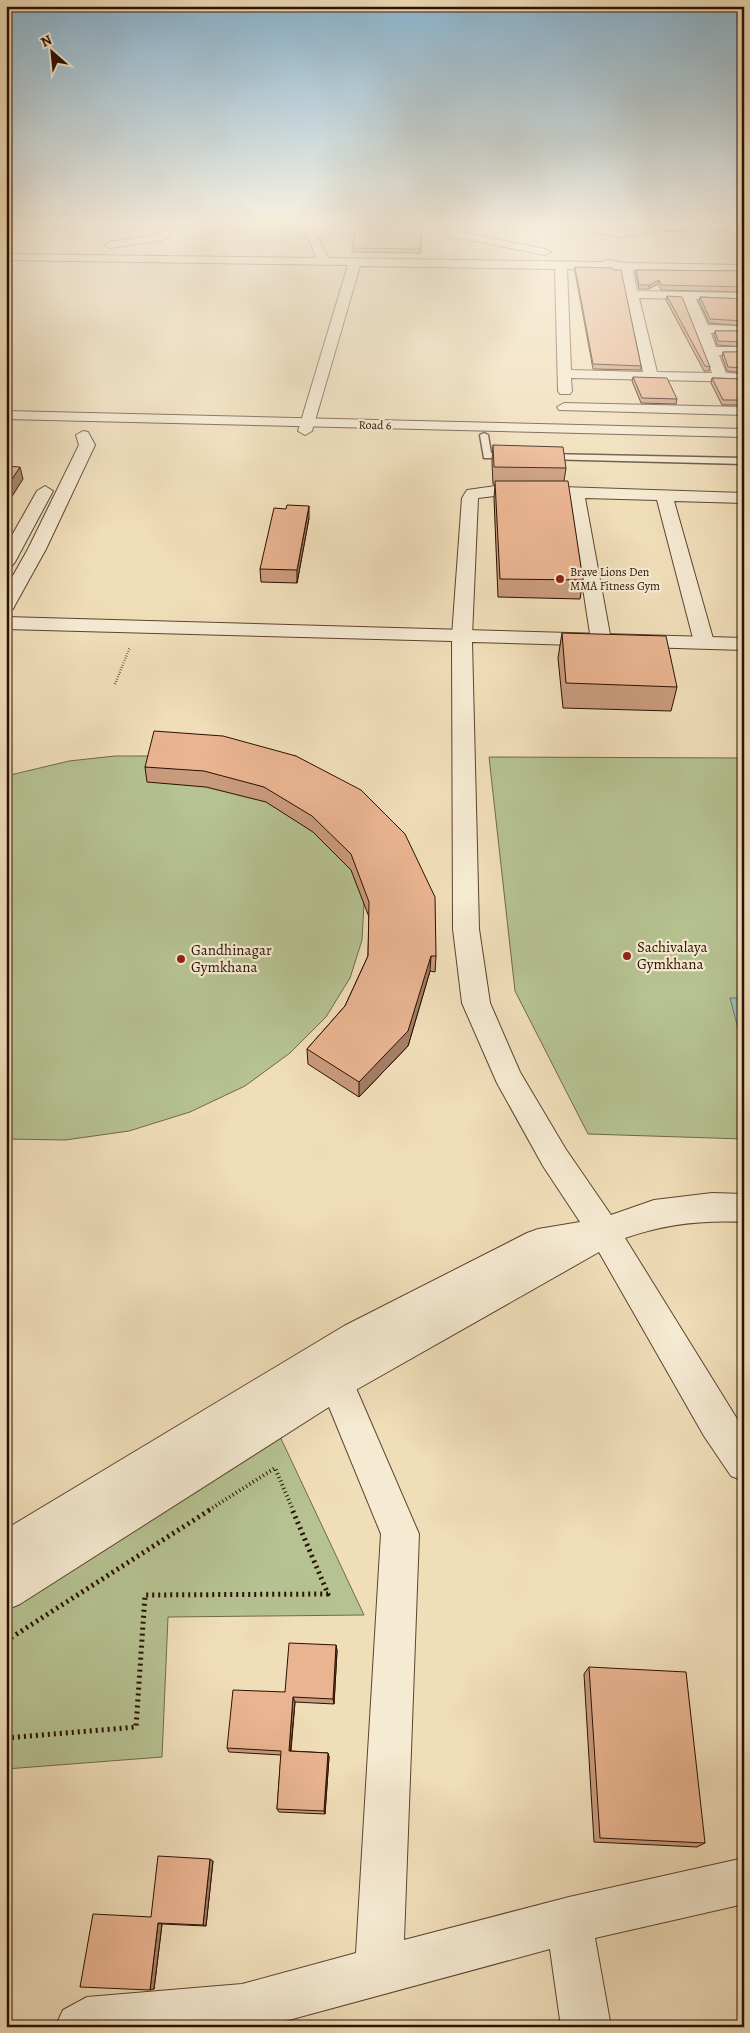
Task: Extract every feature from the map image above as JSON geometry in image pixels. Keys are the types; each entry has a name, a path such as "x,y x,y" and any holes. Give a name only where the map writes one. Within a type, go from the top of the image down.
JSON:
{"street":[{"path":"306,427 338,319"},
{"path":"558,429 564,407 566,374 563,319"},
{"path":"638,319 651,376"},
{"path":"698,319 720,377"},
{"path":"703,329 744,330"},
{"path":"711,351 744,351"},
{"path":"566,374 744,378"},
{"path":"564,407 744,410"},
{"name":"Road 6","path":"6,415 90,426"},
{"name":"Road 6","path":"6,424 558,429 744,433"},
{"path":"62,459 71,443 90,426"},
{"path":"7,612 86,444 90,426"},
{"name":"Road 6","path":"306,427 484,435 744,440"},
{"path":"9,553 54,476"},
{"path":"744,498 576,491 503,490 473,493 470,498 462,629 466,929 476,1003 507,1075 554,1157 604,1232 717,1423 744,1463"},
{"path":"576,491 600,633"},
{"path":"664,494 702,636"},
{"path":"9,553 37,549"},
{"path":"7,612 702,636 744,644"},
{"path":"7,612 138,626 462,629"},
{"path":"702,636 744,630"},
{"path":"6,1551 330,1369 556,1262 604,1232 654,1214 712,1207 744,1208"},
{"path":"6,1590 330,1369"},
{"path":"330,1369 400,1534 379,1972"},
{"path":"80,2027 87,2022 241,2018 379,1972 569,1920 744,1881"},
{"path":"569,1920 586,2027"}],"lane":[{"path":"484,435 486,456 519,456"},
{"path":"538,457 744,461"}],"path":[{"path":"116,684 138,626"},
{"path":"6,1641 275,1468 328,1594 145,1595 136,1727 6,1738"}],"green space":[{"name":"Gandhinagar Gymkhana","path":"115,756 161,756 282,790 356,868 364,903 362,940 350,978 326,1017 290,1053 245,1086 190,1112 129,1131 65,1140 6,1139 6,776 69,761"},
{"name":"Sachivalaya Gymkhana","path":"489,757 744,758 744,1139 588,1134 515,991"},
{"path":"276,1428 364,1615 168,1617 162,1757 6,1769 6,1606"}],"water":[{"path":"730,998 744,998 744,1051"}],"building":[{"path":"585,319 631,319 641,366 593,364"},
{"path":"679,319 691,319 710,367 705,366"},
{"path":"710,319 744,319 744,321"},
{"path":"715,331 744,331 744,342 718,341"},
{"path":"723,352 744,352 744,368 728,367"},
{"path":"633,377 667,378 677,399 642,398"},
{"path":"712,378 744,379 744,400 723,400"},
{"path":"493,445 563,447 566,468 494,467"},
{"path":"6,466 20,467 6,488"},
{"path":"495,481 568,481 583,580 500,579"},
{"path":"287,505 309,506 297,570 260,569 274,508 286,509"},
{"path":"562,633 666,636 677,687 566,683"},
{"path":"154,731 223,736 296,756 361,790 405,834 435,897 436,956 431,956 408,1031 359,1082 307,1049 345,1006 368,956 369,902 351,854 312,816 264,787 204,771 145,767"},
{"path":"289,1643 336,1645 333,1699 293,1697 289,1751 328,1753 324,1811 277,1809 281,1751 227,1748 233,1690 285,1692"},
{"path":"589,1667 686,1672 705,1843 600,1838"},
{"path":"158,1856 210,1859 203,1925 158,1923 150,1990 80,1987 93,1914 151,1917"}],"place":[{"name":"Brave Lions Den MMA Fitness Gym","path":"560,579"},
{"name":"Sachivalaya Gymkhana","path":"627,956"},
{"name":"Gandhinagar Gymkhana","path":"181,959"}]}
